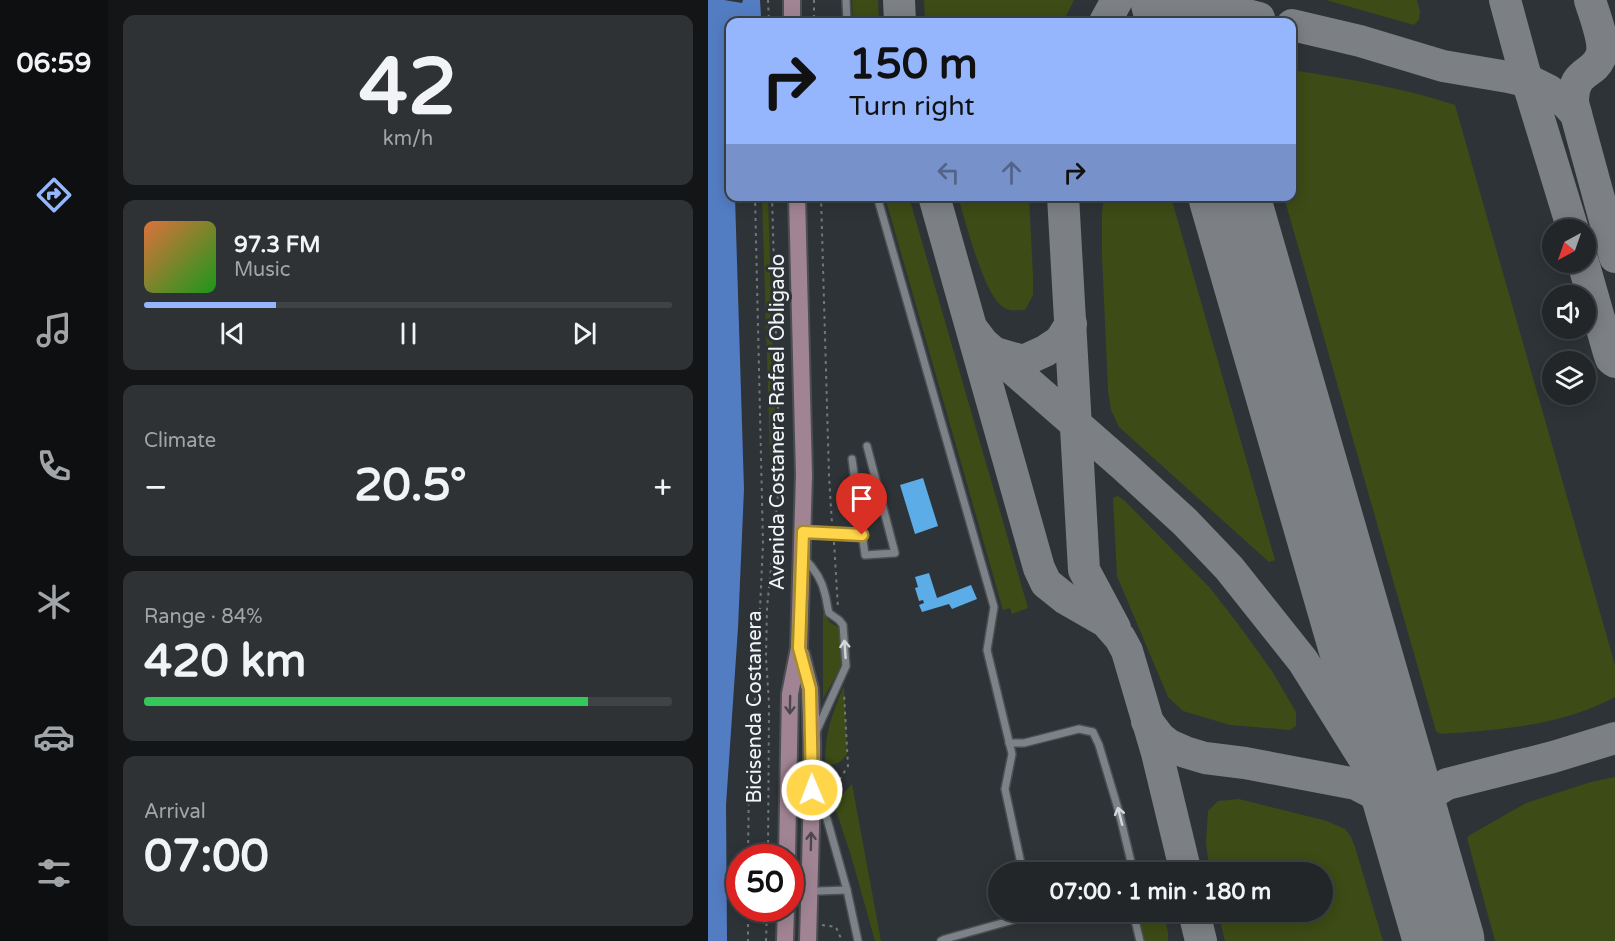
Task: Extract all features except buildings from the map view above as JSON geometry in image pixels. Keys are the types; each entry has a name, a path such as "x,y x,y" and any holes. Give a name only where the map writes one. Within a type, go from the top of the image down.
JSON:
{"main road":[{"path":"792,0 792,18"},
{"name":"Avenida Costanera Rafael Obligado","path":"787,844 790,694 799,648 804,475 797,201"},
{"name":"Avenida Costanera Rafael Obligado","path":"799,648 810,689 812,790 809,891 815,937"},
{"path":"785,941 786,922"}],"lane":[{"path":"846,0 847,18"},
{"path":"878,201 994,607 987,650 1012,754 1005,789 1021,862"},
{"path":"852,459 865,555 895,553 867,446"},
{"path":"803,532 862,535"},
{"path":"802,556 819,576 829,613 843,625 846,663 812,742"},
{"path":"1009,743 1024,743 1079,729 1093,732 1100,744 1131,862"},
{"path":"812,790 827,819 847,890 858,941"},
{"path":"804,891 847,890"},
{"path":"941,941 1002,922"},
{"path":"1135,922 1140,941"}],"path":[{"path":"768,0 769,18"},
{"path":"814,0 814,18"},
{"path":"748,844 749,774 763,544 755,201"},
{"name":"Bicisenda Costanera","path":"768,844 767,608 780,475 772,201"},
{"path":"821,201 829,476 839,620"},
{"path":"827,819 828,797 848,766 843,673"},
{"path":"748,922 748,941"},
{"path":"766,941 767,922"},
{"path":"815,937 822,925 836,927 842,941"}],"green space":[{"path":"852,0 878,0 879,18 853,18"},
{"path":"924,0 1074,0 1065,18 925,18"},
{"path":"1326,0 1417,0 1419,20 1414,25"},
{"path":"1296,71 1395,88 1455,105 1615,665 1615,697 1594,707 1530,725 1440,734 1436,731 1285,201 1296,201"},
{"path":"762,201 768,201 776,454 770,455"},
{"path":"886,201 910,201 1028,608 1012,614 1010,608 1003,610"},
{"path":"959,201 1029,201 1033,295 1025,310 1007,309 995,299 976,256"},
{"path":"1103,201 1172,201 1275,560 1269,562 1119,427 1111,410 1108,391"},
{"path":"1118,496 1210,588 1238,624 1272,671 1296,712 1296,726 1290,730 1230,725 1183,711 1168,697 1117,576 1113,498"},
{"path":"823,611 831,623 840,627 842,665 823,699"},
{"path":"844,686 847,754 838,763 825,765 830,725"},
{"path":"1615,777 1615,941 1495,941 1467,838 1526,803 1591,782"},
{"path":"852,784 881,941 875,941 834,804"},
{"path":"1239,799 1327,821 1345,829 1355,847 1383,941 1225,941 1220,922 1333,922 1333,862 1209,862 1206,843 1208,811 1218,801"},
{"path":"1140,922 1166,922 1168,941 1145,941"}],"water":[{"path":"708,0 742,3 743,0 760,0 759,18 726,18 726,201 735,201 744,489 738,628 726,805 727,941 708,941"}],"taxiway":[{"path":"899,0 900,18"},
{"path":"1107,18 1117,0"},
{"path":"1193,0 1259,18"},
{"path":"1505,0 1570,219"},
{"path":"1590,0 1601,36 1602,50 1598,63 1576,84 1573,103 1615,257"},
{"path":"1296,26 1360,41 1443,66 1534,83 1566,103 1576,114"},
{"path":"935,201 1039,568 1046,583 1066,599 1106,622 1120,638 1127,651 1157,753 1183,862"},
{"path":"1063,201 1084,570 1115,628"},
{"path":"1586,273 1609,353 1615,362"},
{"path":"995,353 1023,361 1060,341 1071,324"},
{"path":"973,330 983,343 1185,522 1229,568 1303,661 1398,813"},
{"path":"1147,721 1160,738 1185,752 1205,758 1245,763 1356,784 1390,805"},
{"path":"1416,844 1417,815 1423,802 1447,784 1553,757 1615,738"},
{"path":"1196,922 1201,941"}],"runway":[{"path":"1171,0 1176,18"},
{"path":"1230,201 1444,941"}],"route":[{"path":"812,790 810,689 799,648 803,532 862,535"}]}
